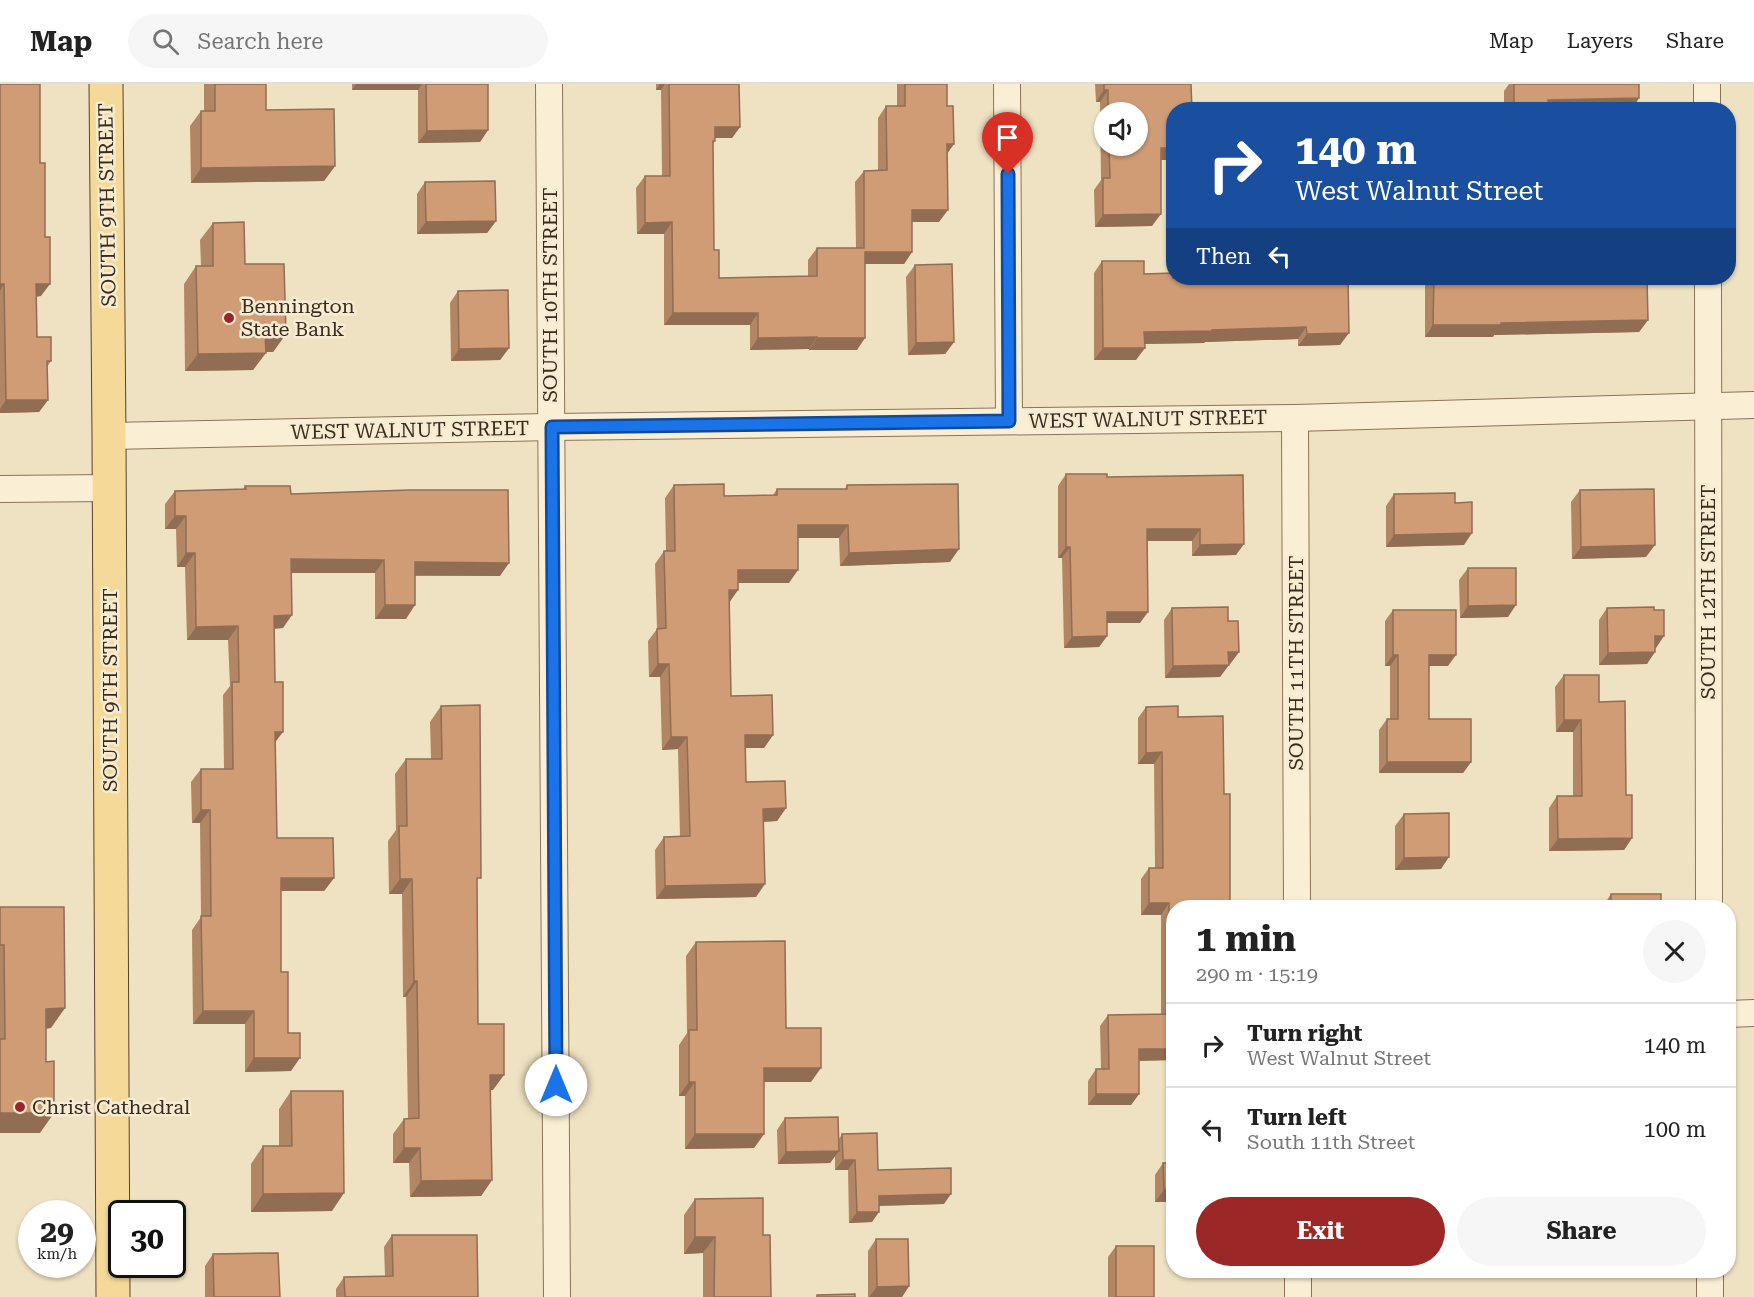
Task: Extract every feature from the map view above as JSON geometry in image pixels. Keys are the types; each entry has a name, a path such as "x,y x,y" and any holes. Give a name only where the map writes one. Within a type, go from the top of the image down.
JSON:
{"main road":[{"name":"SOUTH 9TH STREET","path":"106,84 113,1297"}],"street":[{"name":"SOUTH 10TH STREET","path":"549,84 557,1297"},
{"path":"1007,84 1009,421"},
{"path":"1707,84 1707,102"},
{"name":"SOUTH 12TH STREET","path":"1708,285 1709,900"},
{"name":"WEST WALNUT STREET","path":"109,436 552,427 1295,418 1754,405"},
{"name":"SOUTH 11TH STREET","path":"1295,418 1297,900"},
{"path":"0,489 109,488"},
{"path":"1736,1014 1754,1013"},
{"path":"1298,1278 1298,1297"},
{"path":"1710,1278 1710,1297"}],"building":[{"path":"0,84 40,84 40,163 45,163 45,237 50,237 50,284 36,284 37,337 51,337 51,361 47,361 48,400 6,400 4,284 0,284"},
{"path":"215,84 266,84 266,110 334,109 335,166 201,168 201,111 215,111"},
{"path":"426,84 488,84 488,130 427,131"},
{"path":"669,84 739,84 740,127 715,127 715,141 713,141 714,250 719,250 719,278 817,276 817,248 864,248 864,171 887,170 886,106 905,106 905,84 947,84 947,106 953,106 954,144 947,144 948,210 912,210 912,252 865,252 865,338 758,338 758,313 673,313 672,222 645,223 645,176 670,176"},
{"path":"1104,84 1191,84 1192,102 1166,102 1166,148 1161,148 1161,214 1103,215 1103,178 1110,178 1109,156 1148,156 1148,102 1108,102 1108,90 1104,90"},
{"path":"1514,84 1639,84 1639,98 1514,102"},
{"path":"495,181 496,221 426,222 425,182"},
{"name":"Bennington State Bank","path":"244,222 245,264 284,264 286,334 265,335 266,353 198,354 196,266 213,266 213,223"},
{"path":"1102,261 1144,261 1144,274 1166,273 1166,285 1348,285 1349,333 1307,334 1306,327 1144,332 1145,348 1103,348"},
{"path":"952,264 954,342 916,343 915,265"},
{"path":"1434,285 1647,285 1648,320 1433,325"},
{"path":"508,290 509,348 459,349 458,291"},
{"path":"1066,474 1107,474 1107,477 1243,475 1244,544 1200,545 1200,529 1147,529 1148,612 1107,612 1107,636 1072,637 1070,547 1066,547"},
{"path":"724,484 724,496 777,495 777,489 847,489 847,485 958,484 959,549 849,553 848,525 798,525 798,570 738,570 738,590 729,590 731,696 772,695 773,735 745,735 746,782 785,781 786,808 763,809 765,884 665,886 664,837 690,836 687,737 671,737 669,664 658,664 657,629 666,628 664,551 675,551 674,485"},
{"path":"245,486 290,486 291,494 409,490 508,490 509,563 415,562 415,605 385,605 384,560 291,559 292,615 274,616 275,682 283,682 283,732 275,732 277,838 333,838 334,878 281,878 281,972 288,972 288,1033 300,1033 300,1058 254,1058 254,1011 203,1011 201,916 211,916 210,810 201,810 201,769 233,769 232,682 239,682 238,626 196,627 195,553 186,553 186,516 175,516 175,491 246,489"},
{"path":"1654,489 1655,545 1581,547 1580,490"},
{"path":"1455,493 1455,503 1472,502 1472,533 1394,535 1394,494"},
{"path":"1468,568 1516,568 1516,605 1468,606"},
{"path":"1228,607 1228,621 1238,621 1239,652 1228,652 1229,665 1173,666 1172,608"},
{"path":"1654,607 1654,610 1664,610 1664,636 1655,636 1655,652 1608,653 1607,608"},
{"path":"1393,610 1456,610 1456,655 1429,655 1429,719 1471,719 1471,762 1387,762 1387,719 1398,719 1398,655 1393,655"},
{"path":"1564,675 1599,675 1599,702 1625,701 1626,795 1632,795 1632,838 1558,839 1557,796 1582,796 1581,720 1564,720"},
{"path":"480,705 481,878 477,878 478,1024 504,1024 504,1075 490,1075 492,1180 421,1181 420,1148 404,1148 404,1119 419,1118 417,981 414,981 412,879 400,879 399,826 407,826 406,759 442,759 441,706"},
{"path":"1178,706 1178,717 1223,716 1224,794 1230,794 1230,900 1166,900 1166,903 1149,903 1149,868 1163,868 1162,752 1146,753 1146,707"},
{"path":"1449,813 1449,857 1404,858 1404,814"},
{"path":"1611,894 1661,894 1661,900 1611,900"},
{"path":"0,907 64,907 65,1008 46,1009 46,1062 54,1061 54,1113 0,1113 0,1039 5,1039 4,945 0,945"},
{"path":"785,941 786,1028 821,1028 821,1068 764,1068 764,1134 695,1134 695,1082 689,1082 689,1030 697,1030 696,942"},
{"path":"1166,1014 1166,1049 1139,1049 1139,1094 1096,1094 1096,1069 1109,1069 1108,1015"},
{"path":"291,1091 343,1091 344,1193 263,1194 263,1146 292,1146"},
{"path":"838,1117 839,1151 786,1152 785,1118"},
{"path":"877,1133 878,1170 951,1168 951,1194 879,1196 879,1212 857,1212 855,1160 843,1160 842,1134"},
{"path":"1163,1163 1166,1163 1166,1190 1164,1190"},
{"path":"763,1198 763,1235 770,1235 771,1297 714,1297 715,1237 695,1237 695,1199"},
{"path":"392,1235 477,1235 478,1297 345,1297 344,1277 393,1276"},
{"path":"876,1239 908,1239 909,1286 877,1287"},
{"path":"1116,1246 1154,1246 1154,1297 1116,1297"},
{"path":"278,1253 280,1297 214,1297 213,1254"},
{"path":"855,1294 855,1297 817,1297 817,1295"}],"place":[{"name":"Bennington State Bank","path":"229,318"},
{"name":"Christ Cathedral","path":"20,1107"}],"route":[{"path":"556,1085 552,427 1009,421 1008,174"}]}
